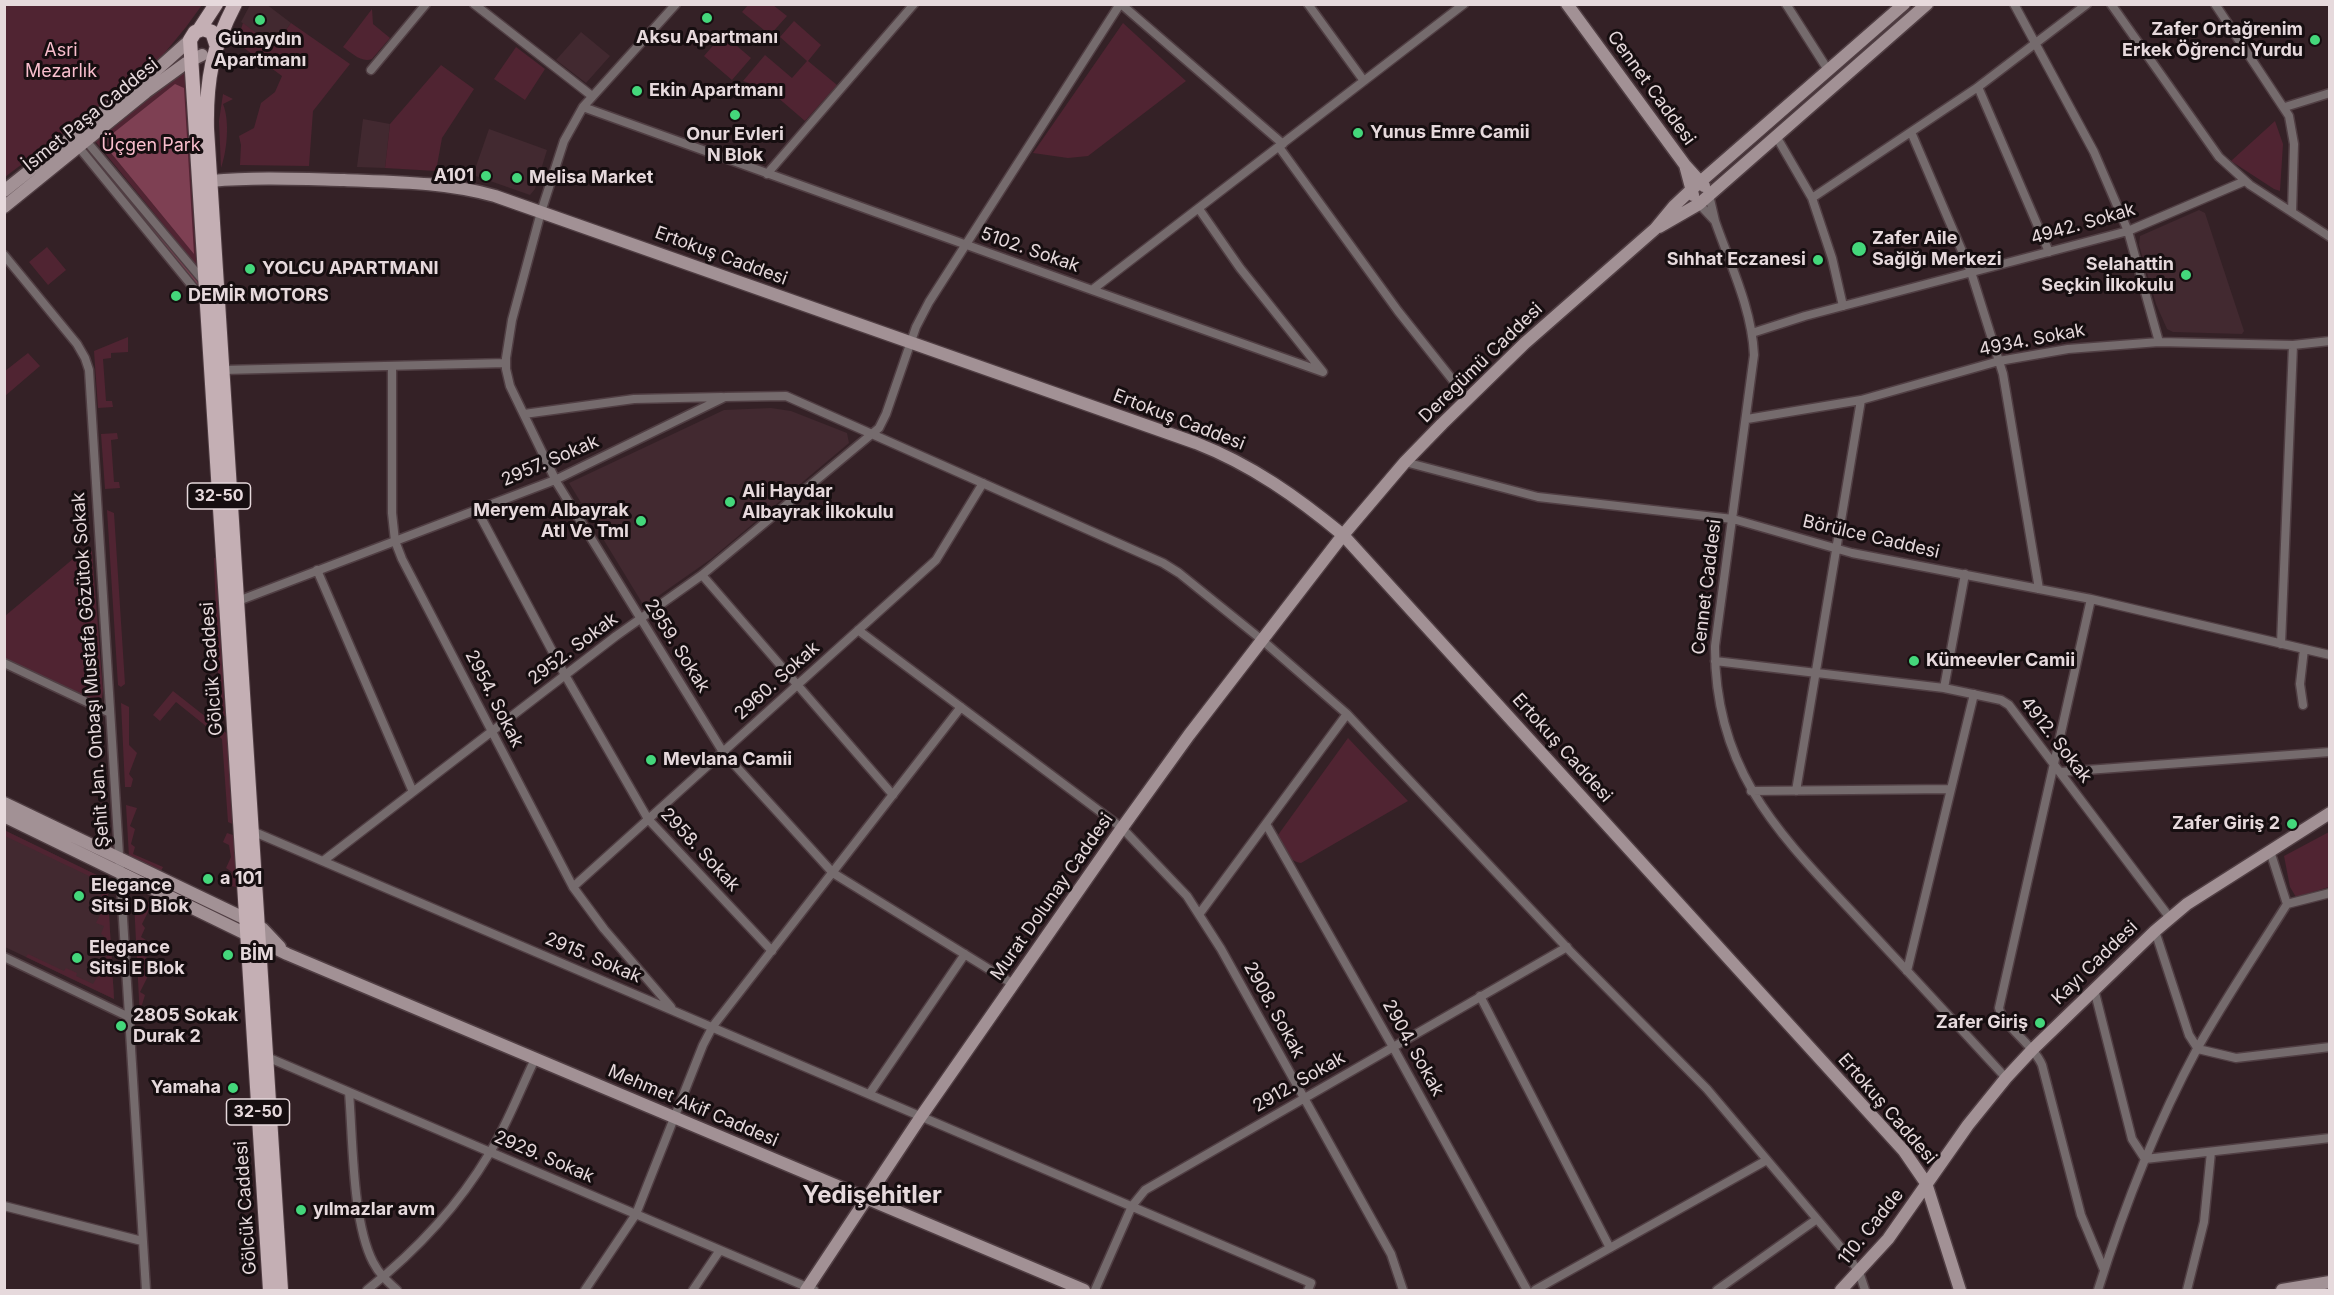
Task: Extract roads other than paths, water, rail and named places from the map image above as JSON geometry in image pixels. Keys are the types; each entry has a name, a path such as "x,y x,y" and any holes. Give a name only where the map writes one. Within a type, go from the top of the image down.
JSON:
{"main road":[{"path":"193,38 216,4"},
{"name":"Gölcük Caddesi","path":"235,4 216,46 207,102 211,181 212,292 223,370 252,831 253,930 267,1057 282,1290"},
{"name":"Cennet Caddesi","path":"1567,4 1684,165 1701,181 1709,195"},
{"name":"Deregümü Caddesi","path":"1343,535 1405,462 1525,343 1655,229 1674,206 1701,181 1904,4"},
{"name":"Deregümü Caddesi","path":"1655,229 1699,204 1927,4"},
{"path":"193,38 208,30 212,32 216,46 210,54 196,57"},
{"name":"Gölcük Caddesi","path":"193,38 212,292 253,930 270,1290"},
{"name":"İsmet Paşa Caddesi","path":"4,207 193,38"},
{"name":"İsmet Paşa Caddesi","path":"4,191 196,57"},
{"name":"Cennet Caddesi","path":"1684,165 1691,190 1699,204"},
{"name":"Ertokuş Caddesi","path":"211,181 268,178 440,184 472,189 911,341 1220,453 1282,487 1343,535 1904,1151 1926,1184 1960,1290"},
{"name":"Murat Dolunay Caddesi","path":"810,1289 922,1115 1122,828 1189,735 1343,535"},
{"name":"Mehmet Akif Caddesi","path":"4,803 119,859 253,930 287,954 1084,1290"},
{"name":"Kayı Caddesi","path":"1926,1184 2006,1077 2155,931 2197,897 2330,813"},
{"name":"Mehmet Akif Caddesi","path":"4,816 120,872 253,930"},
{"name":"110. Cadde","path":"1841,1290 1906,1216 1926,1184"},
{"path":"2282,1290 2330,1281"}],"street":[{"path":"371,70 426,4"},
{"path":"474,4 592,96"},
{"name":"2959. Sokak","path":"676,4 583,107 564,141 517,297 506,363 510,386 555,480 723,752 833,873 1013,984"},
{"path":"767,174 914,4"},
{"path":"1120,4 1281,145 1398,311 1467,398"},
{"name":"2952. Sokak","path":"323,861 565,675 702,575 873,434 886,414 911,341 929,302 1120,4"},
{"path":"1308,4 1365,81"},
{"name":"5102. Sokak","path":"583,107 1092,290 1464,4"},
{"path":"1786,4 1828,70"},
{"path":"2014,4 2094,152 2128,231 2159,342"},
{"path":"1812,198 1978,87 2087,4"},
{"path":"2111,4 2219,157 2245,181 2330,237"},
{"path":"2215,4 2285,107 2294,134 2292,212"},
{"path":"1978,87 2049,252"},
{"path":"2285,107 2330,93"},
{"path":"1911,132 1971,272 1999,361 2007,390 2039,589"},
{"path":"1776,136 1812,198 1832,258 1843,306"},
{"path":"78,139 212,292"},
{"path":"78,139 197,292 212,292"},
{"name":"4942. Sokak","path":"1752,333 1843,306 2128,231 2245,181"},
{"name":"Cennet Caddesi","path":"1709,195 1715,221 1752,333 1754,355 1715,661 1721,710 1739,766 1751,791 1784,838 2006,1077"},
{"name":"Cennet Caddesi","path":"1699,204 1715,221"},
{"path":"1092,290 1323,372 1240,268 1199,209"},
{"name":"Şehit Jan. Onbaşı Mustafa Gözütok Sokak","path":"4,255 77,344 89,370 146,1290"},
{"name":"4934. Sokak","path":"1747,419 1860,400 1999,361 2068,348 2159,342 2293,345 2330,341"},
{"path":"2281,644 2293,345"},
{"path":"223,370 506,363"},
{"name":"2954. Sokak","path":"392,366 392,513 395,541 402,559 573,886 610,937 672,1009"},
{"name":"2957. Sokak","path":"238,601 555,480 725,398 786,396 1163,563 1262,640 1347,714 1567,947 1707,1089 1859,1272 1865,1290"},
{"path":"524,414 634,399 725,398"},
{"path":"1796,791 1860,400"},
{"name":"Börülce Caddesi","path":"1405,462 1538,497 1733,519 1837,549 2091,599 2330,655"},
{"name":"2960. Sokak","path":"573,886 936,560 983,483"},
{"name":"2958. Sokak","path":"477,510 565,675 648,819 772,951"},
{"path":"317,570 413,792"},
{"path":"1944,688 1965,574"},
{"path":"702,575 893,795"},
{"path":"2091,599 1999,1008 2003,1017 2039,1058 2046,1076 2081,1215 2104,1270"},
{"name":"2908. Sokak","path":"858,630 1122,828 1188,896 1200,913 1391,1254 1403,1290"},
{"path":"2303,705 2300,684 2304,649"},
{"name":"4912. Sokak","path":"1715,661 1944,688 1998,698 2009,705 2170,918"},
{"path":"4,663 110,713"},
{"path":"1906,971 1974,694"},
{"path":"585,1290 636,1214 713,1026 961,707"},
{"path":"1200,913 1347,714"},
{"path":"2060,772 2330,752"},
{"path":"1751,791 1951,789"},
{"name":"2904. Sokak","path":"1266,824 1393,1047 1527,1290"},
{"name":"2915. Sokak","path":"252,831 922,1115 1132,1206 1309,1287"},
{"path":"2270,850 2287,904"},
{"path":"2098,1290 2145,1159 2198,1049 2287,904 2330,893"},
{"path":"2155,931 2189,1035 2198,1049 2236,1058 2330,1047"},
{"name":"2912. Sokak","path":"1095,1290 1132,1206 1140,1194 1151,1186 1567,947"},
{"path":"870,1093 965,954"},
{"path":"4,957 129,1017"},
{"path":"2094,989 2132,1139 2145,1159"},
{"path":"1480,996 1610,1248"},
{"name":"2929. Sokak","path":"267,1057 810,1289"},
{"path":"367,1290 440,1224 454,1207 491,1152 536,1059"},
{"path":"349,1092 362,1229 373,1262 397,1290"},
{"path":"2145,1159 2330,1138"},
{"path":"2187,1290 2204,1221 2211,1152"},
{"path":"1535,1290 1767,1160"},
{"path":"4,1206 142,1241"},
{"path":"1717,1290 1817,1219"},
{"path":"693,1290 720,1250"}],"place":[{"name":"Aksu Apartmanı","path":"707,18"},
{"name":"Günaydın Apartmanı","path":"260,20"},
{"name":"Zafer Ortağrenim Erkek Öğrenci Yurdu","path":"2315,40"},
{"name":"Ekin Apartmanı","path":"637,91"},
{"name":"Onur Evleri N Blok","path":"735,115"},
{"name":"Yunus Emre Camii","path":"1358,133"},
{"name":"A101","path":"486,176"},
{"name":"Melisa Market","path":"517,178"},
{"name":"Zafer Aile Sağlğı Merkezi","path":"1859,249"},
{"name":"Sıhhat Eczanesi","path":"1818,260"},
{"name":"YOLCU APARTMANI","path":"250,269"},
{"name":"Selahattin Seçkin İlkokulu","path":"2186,275"},
{"name":"DEMİR MOTORS","path":"176,296"},
{"name":"Ali Haydar Albayrak İlkokulu","path":"730,502"},
{"name":"Meryem Albayrak Atl Ve Tml","path":"641,521"},
{"name":"Kümeevler Camii","path":"1914,661"},
{"name":"Mevlana Camii","path":"651,760"},
{"name":"Zafer Giriş 2","path":"2292,824"},
{"name":"a 101","path":"208,879"},
{"name":"Elegance Sitsi D Blok","path":"79,896"},
{"name":"BİM","path":"228,955"},
{"name":"Elegance Sitsi E Blok","path":"77,958"},
{"name":"Zafer Giriş","path":"2040,1023"},
{"name":"2805 Sokak Durak 2","path":"121,1026"},
{"name":"Yamaha","path":"233,1088"},
{"name":"yılmazlar avm","path":"301,1210"}],"district":[{"name":"Yedişehitler","path":"872,1196"}],"park label":[{"name":"Asri Mezarlık","path":"61,61"},
{"name":"Üçgen Park","path":"151,146"}]}
